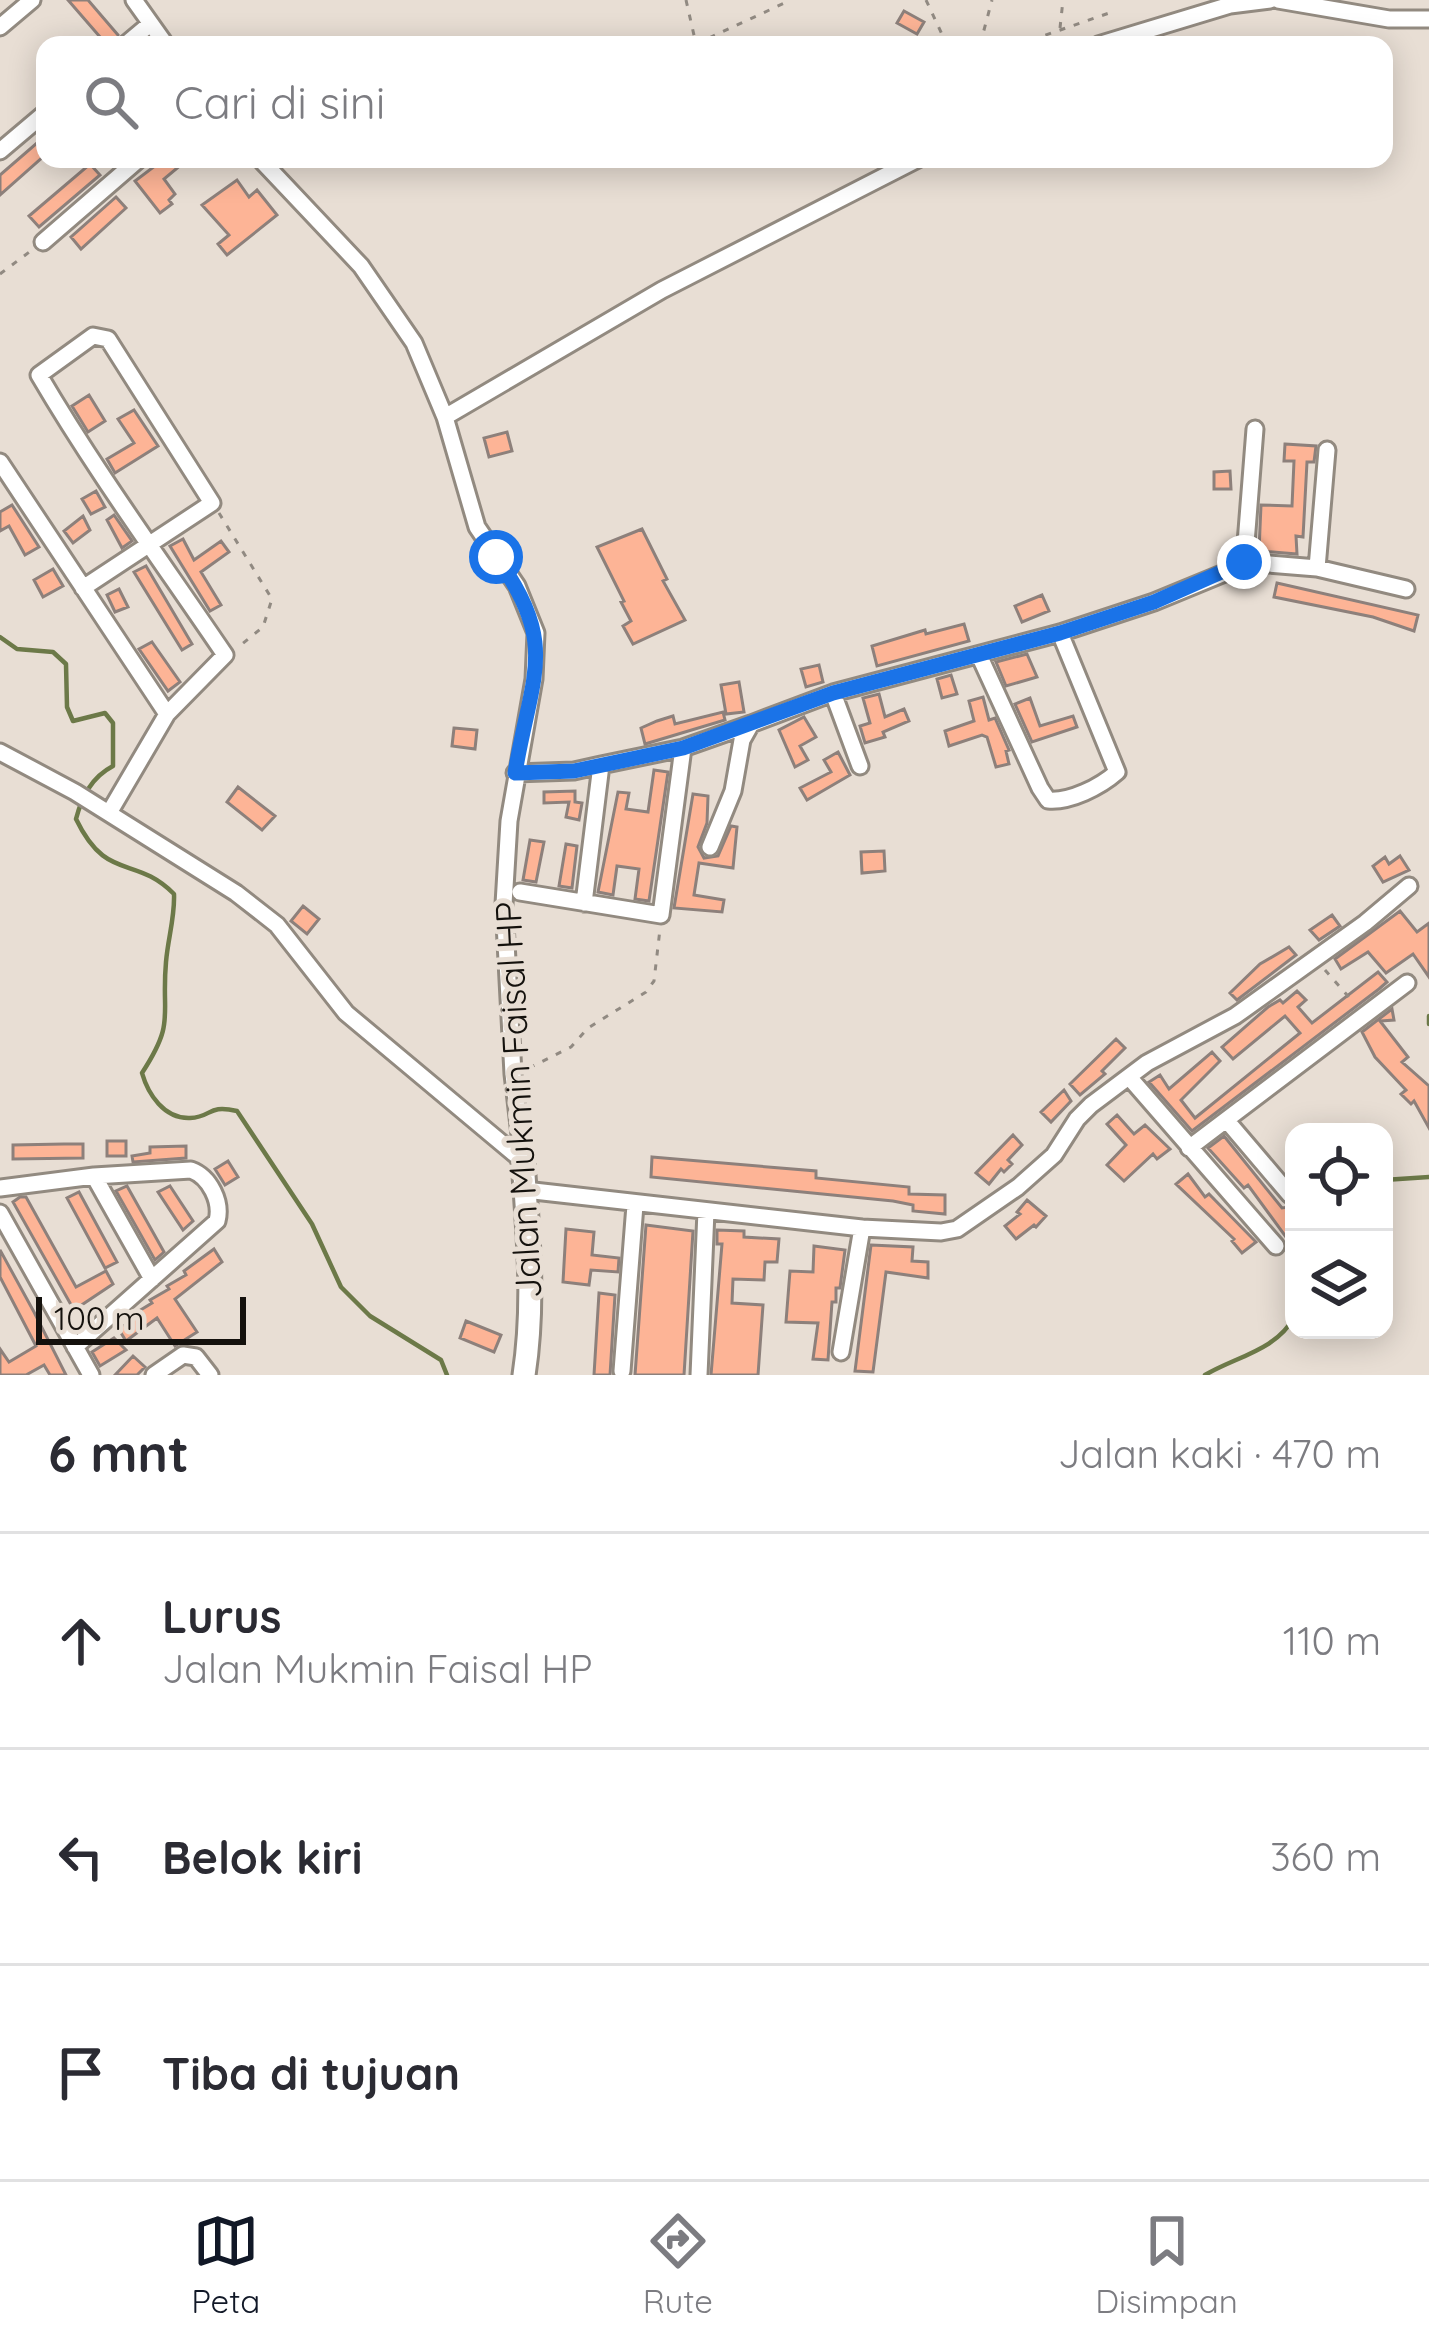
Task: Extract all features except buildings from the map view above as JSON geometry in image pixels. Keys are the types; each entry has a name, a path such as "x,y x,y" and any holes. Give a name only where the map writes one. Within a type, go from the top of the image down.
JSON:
{"street":[{"path":"0,27 32,0"},
{"path":"134,0 159,36"},
{"path":"1127,36 1230,4 1274,0 1389,19 1429,19"},
{"path":"136,36 150,24"},
{"path":"0,151 36,121"},
{"path":"43,242 129,168"},
{"name":"Jalan Mukmin Faisal HP","path":"268,168 361,266 423,361 478,527 517,586 536,633 534,679 515,773 504,904 525,1190 530,1336 524,1375"},
{"path":"445,416 700,269 900,168"},
{"path":"83,588 149,544 212,502 108,339 93,336 39,375 76,439 149,544 225,655 167,714 101,809"},
{"path":"1244,562 1255,429"},
{"path":"1317,568 1327,450"},
{"path":"0,462 167,714"},
{"path":"515,773 574,771 683,748 833,693 1060,633 1154,602 1244,562 1317,568 1406,589"},
{"path":"979,655 1040,788 1055,802 1083,793 1117,772 1060,633"},
{"path":"833,693 860,766"},
{"path":"710,847 733,790 742,740 751,724"},
{"path":"520,892 661,915 683,748"},
{"path":"0,752 75,792 236,893 277,925 346,1013 523,1161"},
{"path":"584,903 601,765"},
{"path":"525,1190 862,1228 958,1229 1028,1178 1064,1144 1077,1119 1147,1063 1235,1016 1408,886"},
{"path":"1190,1148 1407,983"},
{"path":"1130,1077 1276,1246"},
{"path":"1228,1122 1285,1189"},
{"path":"0,1188 191,1170 211,1187 219,1208 217,1221 75,1347"},
{"path":"94,1176 152,1279"},
{"path":"622,1371 635,1205"},
{"path":"699,1375 706,1211"},
{"path":"0,1213 91,1375"},
{"path":"842,1352 862,1228"},
{"name":"Jalan Mukmin Faisal HP","path":"508,1375 530,1336"},
{"path":"154,1375 183,1355 196,1357 210,1375"}],"path":[{"path":"686,0 694,36"},
{"path":"713,36 791,0"},
{"path":"926,0 943,36"},
{"path":"982,36 992,0"},
{"path":"1060,29 1063,0"},
{"path":"1041,36 1115,11"},
{"path":"0,274 43,242"},
{"path":"212,502 272,599 263,627 225,655"},
{"path":"513,1074 571,1047 588,1028 646,992 654,981 661,915"},
{"path":"1316,959 1366,1015"}],"waterway":[{"path":"0,637 17,649 53,652 66,664 67,707 73,721 105,713 113,723 113,766 89,788 76,819 99,852 146,874 174,894 165,1019 142,1073 148,1089 165,1110 181,1117 220,1109 237,1111 312,1224 341,1287 370,1316 441,1360 447,1375"},
{"path":"1429,1016 1429,1024"},
{"path":"1393,1179 1429,1177"},
{"path":"1205,1375 1266,1345 1285,1330"}],"route":[{"path":"496,557 517,586 536,633 534,679 515,773 574,771 683,748 833,693 1060,633 1154,602 1244,562"}]}
